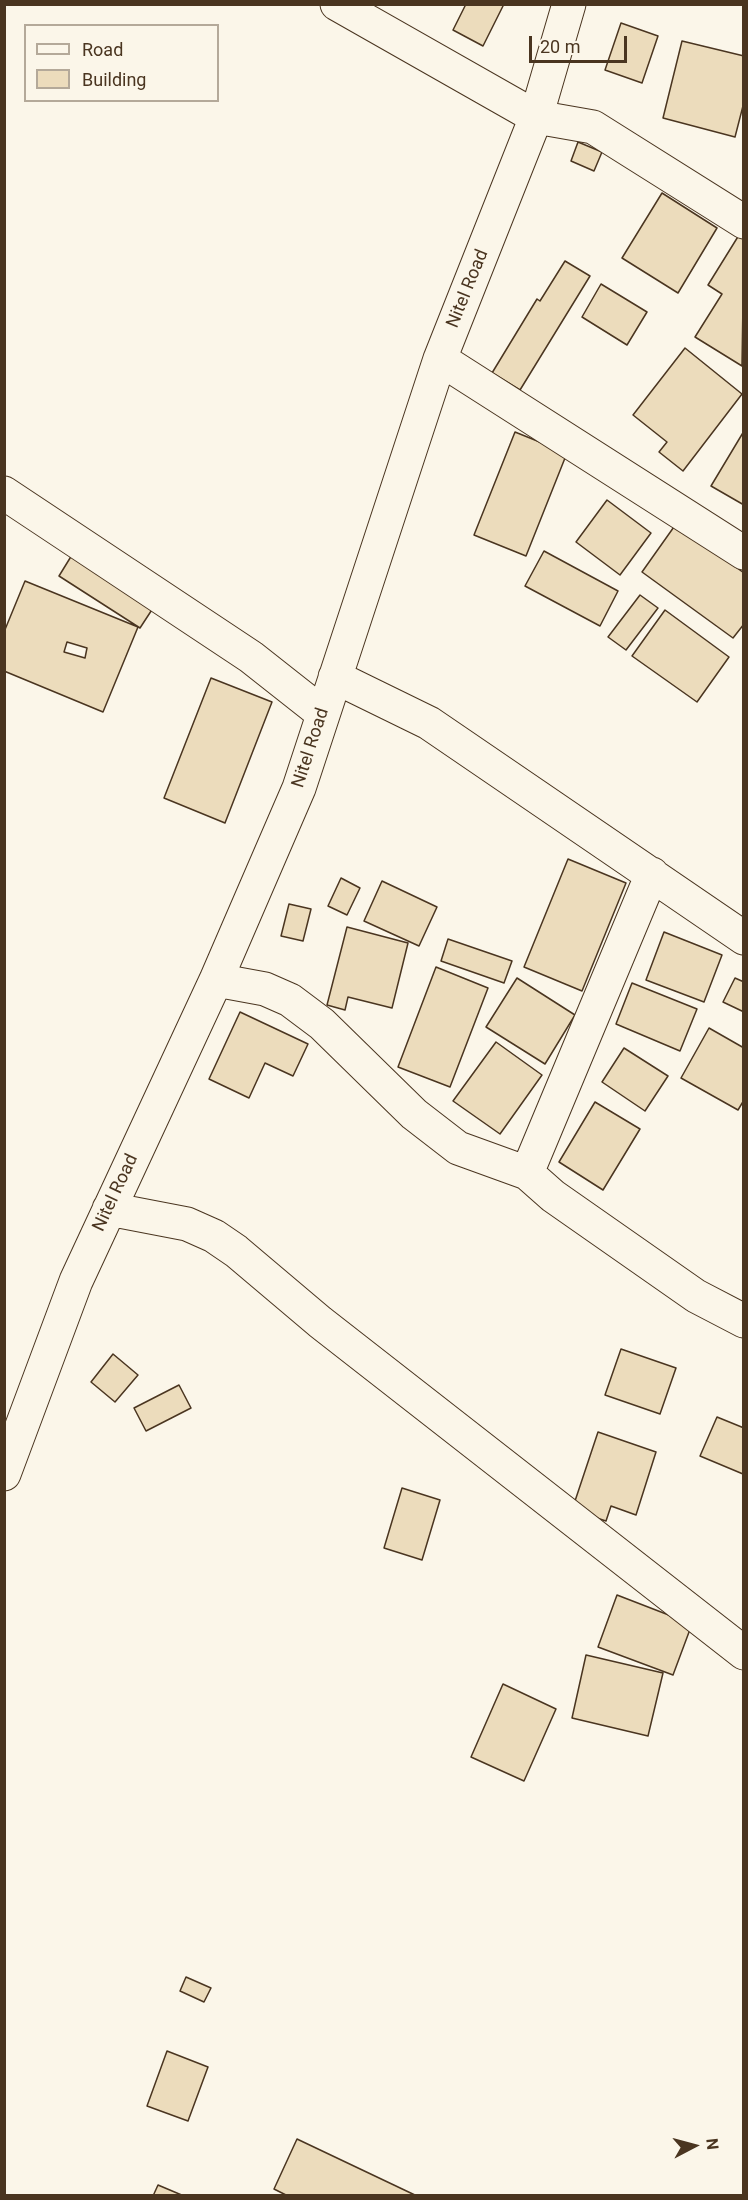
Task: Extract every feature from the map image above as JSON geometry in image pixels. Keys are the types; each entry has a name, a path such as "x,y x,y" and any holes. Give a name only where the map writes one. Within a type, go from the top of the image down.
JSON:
{"street":[{"path":"337,4 536,117 593,127 744,222"},
{"name":"Nitel Road","path":"4,1474 76,1281 216,980 299,788 440,359 536,117 570,4"},
{"path":"440,359 744,552"},
{"path":"4,493 251,657 322,713"},
{"path":"335,677 429,723 744,938"},
{"path":"527,1173 652,874"},
{"path":"216,980 265,989 290,1000 322,1024 414,1114 458,1148 527,1173 553,1196 696,1296 744,1320"},
{"path":"109,1209 187,1224 214,1236 229,1246 320,1322 744,1653"}],"building":[{"path":"466,4 504,4 483,46 453,30"},
{"path":"621,23 658,36 642,83 605,70"},
{"path":"682,41 744,56 744,102 735,137 663,118"},
{"path":"578,142 602,152 594,171 571,161"},
{"path":"662,193 717,228 678,293 622,258"},
{"path":"739,235 744,238 742,366 695,337 722,294 708,285"},
{"path":"565,261 590,276 520,390 492,373 537,299 540,301"},
{"path":"601,284 647,312 627,345 582,317"},
{"path":"685,348 742,394 683,471 659,452 667,442 633,415"},
{"path":"744,431 744,505 711,486"},
{"path":"515,432 567,453 526,556 474,535"},
{"path":"607,500 651,533 620,575 576,542"},
{"path":"676,524 744,573 744,624 733,638 642,572"},
{"path":"75,550 157,602 140,628 59,576"},
{"path":"544,551 618,591 600,626 525,586"},
{"path":"25,581 138,627 103,712 4,671 4,632","holes":["67,642 87,648 85,658 64,652"]},
{"path":"640,595 658,608 626,650 608,637"},
{"path":"665,610 729,657 697,702 632,656"},
{"path":"211,678 272,702 225,823 164,798"},
{"path":"568,859 626,883 582,991 524,967"},
{"path":"341,878 360,888 347,915 328,906"},
{"path":"382,881 437,907 419,946 364,921"},
{"path":"289,904 311,909 303,941 281,936"},
{"path":"347,927 408,943 392,1008 348,997 345,1010 327,1005"},
{"path":"664,932 722,955 704,1002 646,980"},
{"path":"448,939 512,961 504,983 441,961"},
{"path":"436,967 488,988 450,1087 398,1067"},
{"path":"517,978 575,1015 545,1064 486,1027"},
{"path":"735,978 744,982 744,1012 723,1002"},
{"path":"632,983 697,1009 680,1051 616,1024"},
{"path":"240,1012 308,1044 293,1076 265,1063 249,1098 209,1079"},
{"path":"709,1028 744,1048 744,1100 738,1110 681,1078"},
{"path":"496,1042 542,1075 500,1134 453,1101"},
{"path":"624,1048 668,1076 645,1111 602,1082"},
{"path":"595,1102 640,1129 603,1190 559,1162"},
{"path":"621,1349 676,1368 660,1414 605,1395"},
{"path":"113,1354 138,1375 115,1402 91,1382"},
{"path":"179,1385 191,1408 146,1431 134,1408"},
{"path":"717,1417 744,1428 743,1474 700,1456"},
{"path":"598,1432 656,1452 636,1515 611,1506 606,1521 572,1510"},
{"path":"402,1488 440,1500 422,1560 384,1548"},
{"path":"617,1595 692,1624 673,1675 598,1647"},
{"path":"586,1655 663,1673 648,1736 572,1718"},
{"path":"503,1684 556,1709 524,1781 471,1757"},
{"path":"186,1977 211,1988 204,2002 180,1991"},
{"path":"167,2051 208,2067 188,2121 147,2106"},
{"path":"297,2139 417,2196 288,2196 274,2189"},
{"path":"158,2185 184,2196 153,2196"}]}
